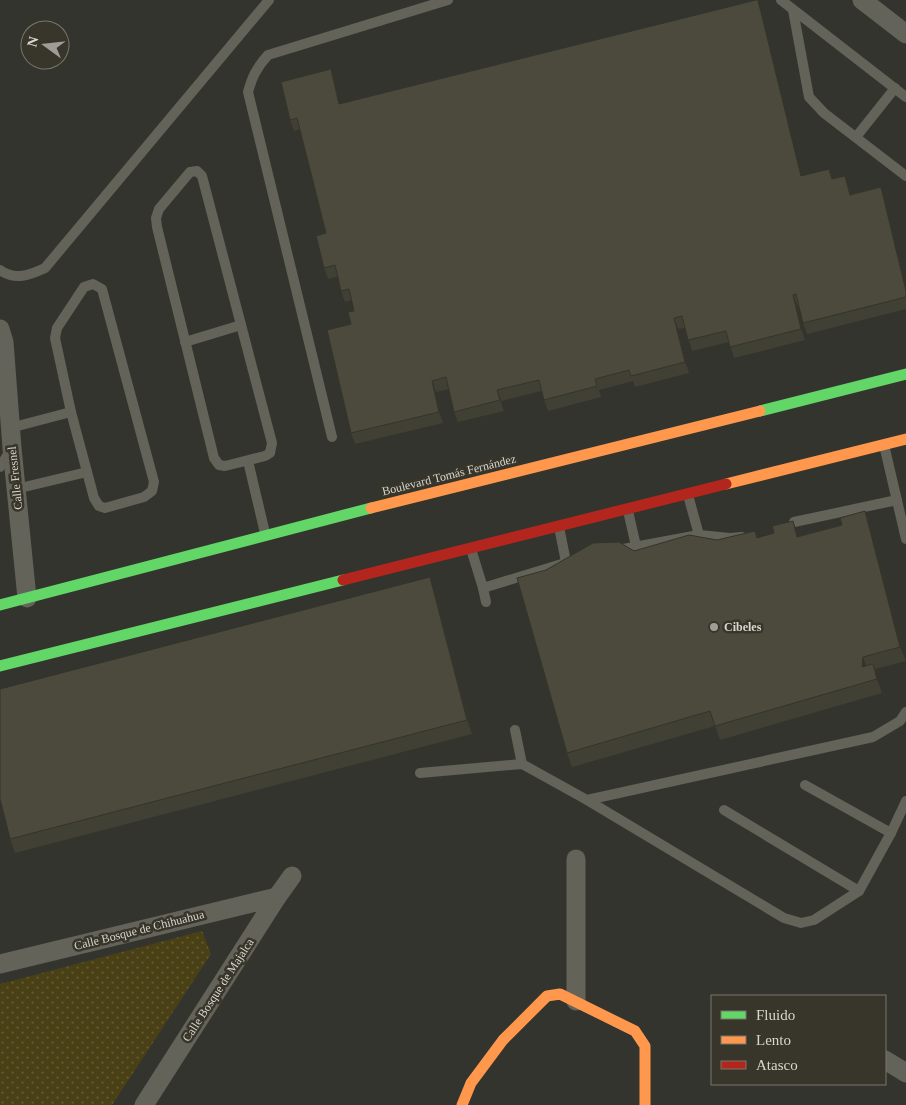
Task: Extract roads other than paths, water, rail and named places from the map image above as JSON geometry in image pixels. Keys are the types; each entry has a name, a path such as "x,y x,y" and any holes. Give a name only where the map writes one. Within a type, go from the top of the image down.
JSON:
{"main road":[{"name":"Boulevard Tomás Fernández","path":"0,605 265,535 906,374"},
{"path":"0,666 906,439"},
{"path":"462,1105 471,1083 504,1040 547,996 560,994 635,1031 645,1046 645,1105"}],"street":[{"path":"862,0 906,34"},
{"name":"Calle Fresnel","path":"0,329 4,342 10,428 27,598"},
{"path":"576,858 576,1001"},
{"name":"Calle Bosque de Majalca","path":"144,1105 292,876"},
{"name":"Calle Bosque de Chihuahua","path":"0,964 277,897"},
{"path":"886,1061 906,1073"}],"lane":[{"path":"0,270 5,274 21,277 32,275 45,268 269,0"},
{"path":"332,437 248,92 260,63 268,55 448,0"},
{"path":"781,0 906,96"},
{"path":"794,10 809,97 824,113 906,176"},
{"path":"856,137 895,88"},
{"path":"197,171 202,176 272,443 270,452 248,461 225,466 218,464 214,458 185,342 156,218 159,209 190,172 197,171"},
{"path":"93,284 102,289 154,482 152,492 144,497 105,508 99,506 94,498 71,412 55,338 57,328 84,287 93,284"},
{"path":"185,342 241,325"},
{"path":"10,428 71,412"},
{"path":"884,444 906,539"},
{"path":"0,467 12,448"},
{"path":"248,461 265,535"},
{"path":"16,489 87,472"},
{"path":"688,494 699,535"},
{"path":"794,522 897,500"},
{"path":"628,510 636,546"},
{"path":"483,588 571,561 559,527"},
{"path":"610,552 699,535 730,538 745,536"},
{"path":"471,548 486,602"},
{"path":"586,800 873,736 900,721 906,712"},
{"path":"515,730 522,764"},
{"path":"420,773 522,764 784,918 800,923 814,920 859,891 891,833 906,801"},
{"path":"805,785 891,833"},
{"path":"724,810 859,891"}],"place":[{"name":"Cibeles","path":"714,627"}]}
